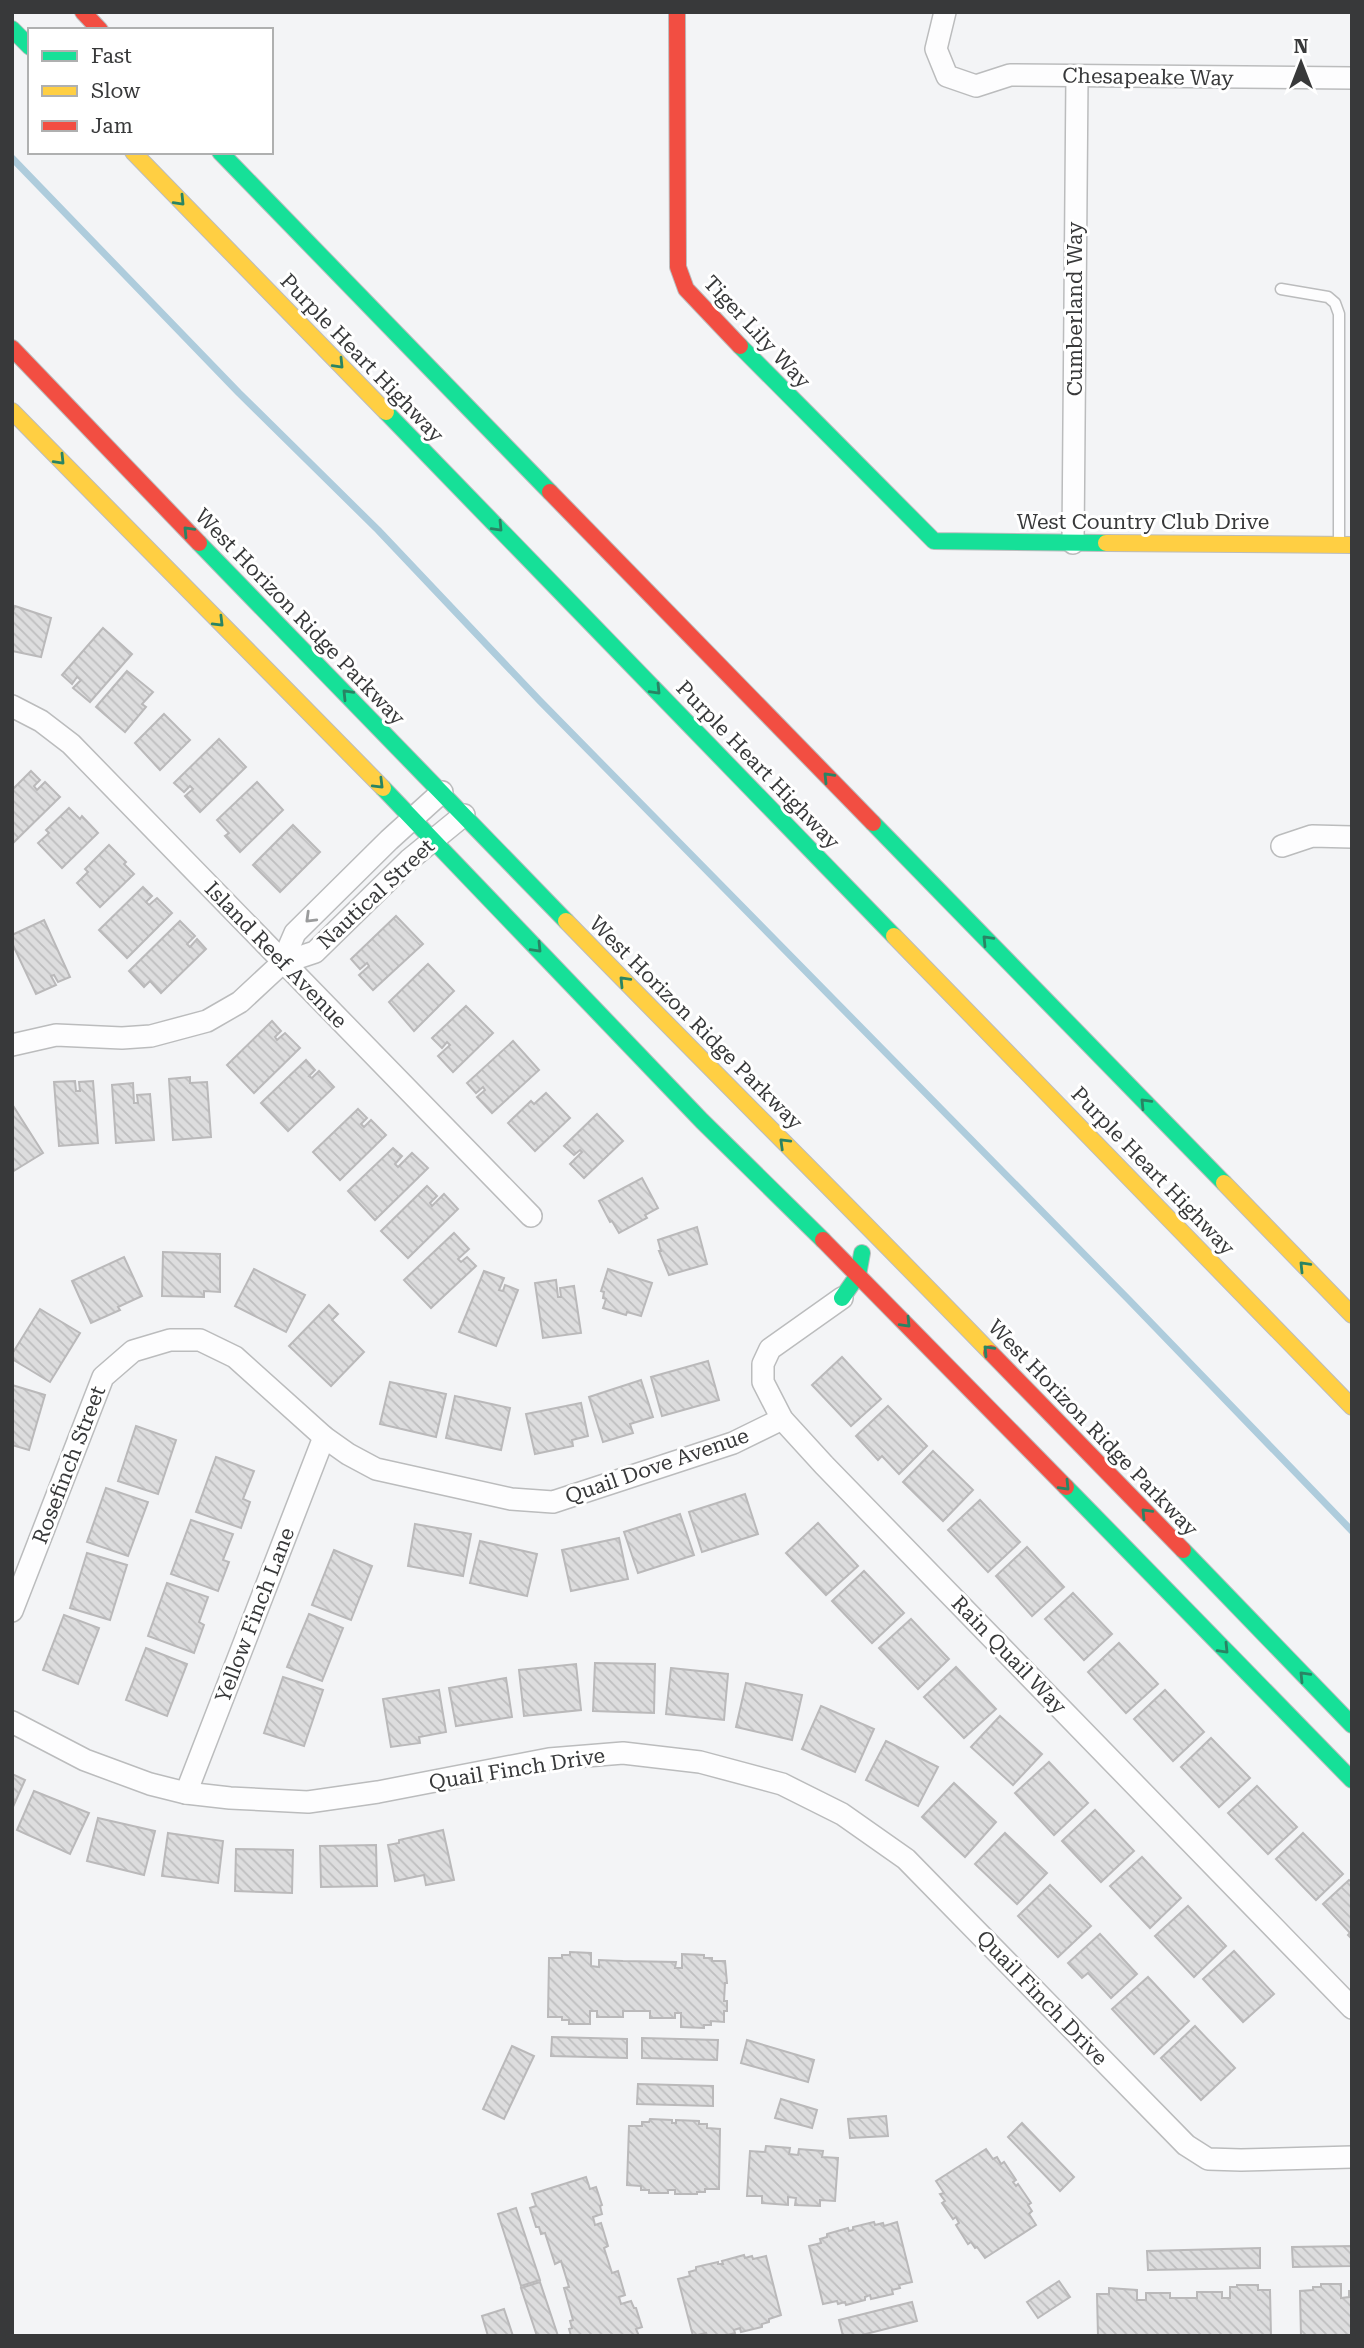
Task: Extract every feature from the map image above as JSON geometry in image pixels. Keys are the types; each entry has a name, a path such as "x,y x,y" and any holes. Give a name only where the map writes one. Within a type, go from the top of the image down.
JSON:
{"main road":[{"path":"83,12 98,28"},
{"name":"Tiger Lily Way","path":"677,12 677,250 678,267 686,289 748,355 934,541"},
{"path":"12,29 28,45"},
{"name":"Purple Heart Highway","path":"135,154 1352,1407"},
{"name":"Purple Heart Highway","path":"222,154 1352,1315"},
{"name":"West Horizon Ridge Parkway","path":"12,348 728,1088 833,1191 1352,1726"},
{"path":"12,411 413,818 702,1121 888,1304 1352,1780"},
{"name":"West Country Club Drive","path":"934,541 1345,545"},
{"path":"833,1191 862,1252 858,1275 842,1298"},
{"path":"842,1298 868,1297 888,1304"}],"street":[{"name":"Chesapeake Way","path":"946,12 936,49 947,76 976,86 1010,75 1352,78"},
{"name":"Cumberland Way","path":"1073,542 1077,76"},
{"name":"Island Reef Avenue","path":"12,706 41,721 71,744 531,1216"},
{"name":"Nautical Street","path":"12,1045 56,1035 122,1038 151,1036 207,1021 240,1002 282,963 295,933 442,792"},
{"name":"Nautical Street","path":"282,963 315,952 369,899 464,815"},
{"path":"1282,846 1311,836 1352,837"},
{"name":"Rain Quail Way","path":"842,1298 770,1349 763,1364 763,1382 782,1419 1352,2007"},
{"name":"Rosefinch Street","path":"12,1611 103,1377 133,1351 170,1340 201,1340 235,1357"},
{"name":"Quail Dove Avenue","path":"235,1357 324,1437 376,1469 511,1499 553,1502 733,1443 782,1419"},
{"name":"Yellow Finch Lane","path":"186,1793 324,1437"},
{"name":"Quail Finch Drive","path":"12,1722 85,1760 150,1784 186,1793 230,1798 307,1802 378,1792 549,1759 623,1753 699,1762 782,1784 842,1814 906,1859 1186,2145 1208,2159 1352,2157"}],"lane":[{"path":"1281,289 1328,297 1335,303 1339,314 1345,545"},
{"path":"349,880 369,899"}],"building":[{"path":"15,606 51,618 41,657 12,651 12,614"},
{"path":"103,628 132,654 90,702 73,688 81,680 77,677 72,684 62,675"},
{"path":"127,671 153,692 142,704 146,707 125,732 96,707"},
{"path":"164,714 190,740 160,770 135,743"},
{"path":"219,739 246,767 200,812 185,796 193,789 190,786 184,792 174,783"},
{"path":"31,771 40,780 34,786 37,790 45,782 60,797 12,844 12,790"},
{"path":"257,782 283,810 240,852 225,836 229,833 217,820"},
{"path":"69,808 80,819 82,816 98,833 62,868 38,843 49,833 46,830"},
{"path":"293,825 320,852 280,892 253,865"},
{"path":"109,845 134,874 100,907 77,883 88,872 85,869"},
{"path":"143,887 152,896 146,902 149,905 157,898 172,913 127,958 99,930"},
{"path":"396,916 423,944 373,990 359,975 369,966 367,963 360,969 351,959"},
{"path":"44,920 70,977 58,982 54,975 51,976 56,985 36,994 12,943 12,935"},
{"path":"180,921 195,936 187,944 190,947 197,939 206,949 161,993 150,981 144,987 129,971"},
{"path":"428,964 454,991 414,1031 389,1002"},
{"path":"466,1006 493,1033 453,1072 438,1056 450,1045 447,1042 442,1048 432,1038"},
{"path":"272,1021 281,1031 275,1037 277,1040 285,1033 300,1048 254,1093 227,1065"},
{"path":"513,1041 539,1070 492,1113 477,1097 485,1090 483,1087 476,1093 467,1083"},
{"path":"306,1060 315,1070 309,1076 312,1078 319,1071 334,1087 288,1131 261,1103"},
{"path":"190,1077 190,1083 207,1082 211,1137 173,1140 169,1079"},
{"path":"75,1081 76,1091 80,1091 79,1082 93,1081 98,1143 59,1146 54,1082"},
{"path":"133,1083 134,1103 138,1103 137,1095 150,1094 154,1140 116,1143 112,1085"},
{"path":"546,1093 570,1118 535,1151 508,1123 531,1101 534,1104"},
{"path":"12,1104 43,1153 12,1172"},
{"path":"358,1109 367,1118 361,1124 364,1127 371,1120 386,1135 340,1180 313,1152"},
{"path":"597,1114 623,1141 584,1178 570,1164 582,1152 580,1150 574,1155 564,1146"},
{"path":"393,1148 402,1156 395,1164 398,1167 412,1153 428,1168 375,1220 348,1191"},
{"path":"642,1178 658,1208 645,1215 647,1218 619,1233 599,1201"},
{"path":"427,1186 437,1196 430,1203 432,1206 444,1194 458,1209 408,1258 381,1231"},
{"path":"697,1227 707,1264 669,1275 659,1251 658,1240"},
{"path":"454,1233 469,1249 458,1259 461,1262 467,1257 476,1266 431,1308 404,1280"},
{"path":"163,1252 220,1254 220,1292 204,1291 204,1297 162,1296"},
{"path":"124,1257 142,1296 91,1323 72,1281"},
{"path":"254,1269 305,1295 286,1332 235,1306"},
{"path":"608,1269 652,1283 641,1316 627,1312 626,1315 603,1308 606,1299 601,1291"},
{"path":"484,1271 504,1278 499,1290 503,1291 505,1285 518,1290 496,1346 459,1332"},
{"path":"556,1280 558,1297 561,1297 560,1288 574,1286 581,1333 543,1338 535,1283"},
{"path":"329,1305 338,1314 332,1320 364,1352 331,1386 289,1346"},
{"path":"40,1309 80,1333 50,1382 12,1359 12,1354"},
{"path":"842,1357 881,1399 851,1426 812,1385"},
{"path":"708,1361 719,1400 662,1416 651,1377"},
{"path":"641,1380 653,1417 630,1424 633,1433 603,1442 589,1397"},
{"path":"390,1382 446,1394 436,1437 380,1424"},
{"path":"12,1385 45,1395 29,1450 12,1445"},
{"path":"455,1396 510,1408 501,1450 446,1438"},
{"path":"581,1403 588,1436 572,1440 573,1446 535,1454 526,1414"},
{"path":"888,1406 927,1446 899,1474 882,1456 878,1460 856,1436"},
{"path":"136,1426 176,1440 158,1494 118,1481"},
{"path":"933,1451 973,1490 943,1521 903,1482"},
{"path":"216,1457 254,1471 243,1499 250,1502 241,1528 196,1512"},
{"path":"106,1488 148,1502 128,1556 87,1542"},
{"path":"745,1494 758,1534 702,1552 689,1512"},
{"path":"980,1500 1020,1542 988,1572 948,1530"},
{"path":"680,1514 694,1555 638,1573 624,1532"},
{"path":"191,1520 233,1534 223,1560 229,1562 218,1591 171,1574"},
{"path":"818,1523 858,1566 826,1595 786,1553"},
{"path":"415,1524 471,1534 463,1576 408,1566"},
{"path":"619,1538 628,1579 571,1591 562,1550"},
{"path":"480,1541 537,1554 527,1596 470,1583"},
{"path":"1027,1547 1064,1587 1032,1616 996,1576"},
{"path":"334,1550 372,1566 351,1620 312,1605"},
{"path":"87,1553 127,1565 110,1620 70,1608"},
{"path":"864,1571 904,1613 872,1643 832,1601"},
{"path":"167,1583 208,1597 199,1622 204,1625 194,1653 148,1636"},
{"path":"1073,1593 1112,1634 1084,1660 1045,1619"},
{"path":"309,1614 343,1628 322,1681 287,1667"},
{"path":"64,1615 99,1628 78,1684 43,1670"},
{"path":"911,1619 949,1659 918,1689 879,1648"},
{"path":"1119,1643 1158,1684 1126,1713 1088,1672"},
{"path":"146,1648 187,1664 167,1716 126,1700"},
{"path":"595,1663 655,1664 654,1713 593,1711"},
{"path":"576,1664 581,1710 524,1716 519,1670"},
{"path":"956,1667 996,1709 964,1738 924,1697"},
{"path":"671,1668 728,1674 724,1720 666,1714"},
{"path":"283,1677 323,1690 304,1746 264,1733"},
{"path":"506,1678 512,1717 456,1726 449,1688"},
{"path":"746,1683 802,1695 792,1740 736,1727"},
{"path":"439,1690 446,1732 419,1737 420,1743 391,1747 383,1699"},
{"path":"1165,1690 1204,1732 1173,1761 1134,1719"},
{"path":"821,1706 874,1729 855,1772 802,1749"},
{"path":"1000,1716 1042,1754 1013,1785 971,1747"},
{"path":"1211,1738 1250,1778 1219,1807 1181,1767"},
{"path":"886,1741 938,1767 918,1806 866,1780"},
{"path":"1049,1762 1088,1803 1054,1835 1015,1793"},
{"path":"12,1774 25,1780 12,1809"},
{"path":"954,1783 996,1822 965,1857 922,1817"},
{"path":"1257,1786 1297,1827 1268,1854 1228,1813"},
{"path":"34,1791 89,1813 70,1854 17,1830"},
{"path":"1095,1810 1134,1851 1101,1882 1062,1841"},
{"path":"98,1818 155,1831 144,1875 87,1861"},
{"path":"443,1830 454,1880 426,1885 424,1875 395,1881 388,1845"},
{"path":"168,1833 223,1841 218,1883 162,1876"},
{"path":"1005,1833 1047,1873 1017,1904 975,1864"},
{"path":"1303,1833 1343,1874 1316,1900 1276,1859"},
{"path":"376,1845 377,1886 321,1887 320,1846"},
{"path":"236,1849 293,1850 292,1893 235,1891"},
{"path":"1142,1857 1181,1898 1150,1928 1110,1886"},
{"path":"1349,1880 1352,1882 1352,1939 1348,1935 1350,1933 1323,1904"},
{"path":"1050,1885 1091,1926 1058,1957 1018,1916"},
{"path":"1188,1906 1226,1946 1194,1977 1155,1936"},
{"path":"1100,1934 1137,1974 1111,1998 1088,1973 1082,1978 1068,1963"},
{"path":"1234,1951 1274,1994 1243,2022 1203,1979"},
{"path":"570,1952 591,1953 591,1966 599,1967 599,1960 676,1962 675,1968 682,1968 682,1954 704,1955 704,1958 712,1958 712,1961 725,1961 727,1983 724,2001 727,2001 727,2011 724,2011 724,2022 711,2021 711,2025 704,2025 704,2028 681,2027 681,2013 675,2013 675,2018 650,2018 650,2011 623,2011 623,2017 597,2017 597,2011 590,2011 590,2024 569,2024 569,2020 562,2020 562,2017 548,2017 549,1958 562,1958 562,1955 570,1955"},
{"path":"1148,1977 1189,2021 1154,2054 1112,2009"},
{"path":"1195,2026 1235,2068 1201,2100 1161,2058"},
{"path":"552,2037 627,2039 627,2058 551,2056"},
{"path":"642,2038 718,2040 717,2060 642,2058"},
{"path":"747,2040 814,2060 808,2082 741,2063"},
{"path":"512,2046 534,2056 504,2119 483,2109"},
{"path":"638,2084 713,2086 713,2106 637,2104"},
{"path":"781,2099 817,2110 812,2128 775,2118"},
{"path":"886,2116 888,2136 850,2138 848,2119"},
{"path":"650,2119 672,2120 672,2123 676,2123 676,2120 699,2121 699,2124 707,2124 707,2128 720,2129 719,2189 705,2189 705,2192 697,2194 675,2194 675,2190 668,2190 668,2193 649,2193 649,2190 641,2190 641,2186 627,2185 629,2126 642,2126 642,2122 649,2122"},
{"path":"1022,2123 1074,2177 1060,2191 1008,2137"},
{"path":"766,2146 790,2148 789,2154 798,2155 799,2149 823,2151 822,2157 838,2158 835,2201 820,2200 820,2206 795,2205 796,2198 788,2197 788,2205 762,2203 762,2196 747,2196 750,2151 765,2152"},
{"path":"986,2149 993,2159 997,2157 1001,2164 1004,2162 1016,2180 1013,2182 1016,2186 1018,2184 1031,2203 1028,2205 1032,2211 1029,2214 1036,2225 985,2258 971,2242 968,2244 956,2225 959,2223 956,2217 953,2219 942,2203 945,2201 940,2194 944,2193 936,2181"},
{"path":"586,2177 590,2189 596,2187 602,2205 602,2214 593,2217 595,2225 601,2223 608,2246 604,2248 612,2273 618,2271 625,2295 619,2297 621,2304 631,2301 636,2308 642,2327 636,2329 639,2336 571,2336 570,2321 573,2320 564,2288 569,2287 561,2261 555,2264 545,2233 541,2234 539,2227 536,2227 530,2208 536,2206 532,2194"},
{"path":"516,2208 540,2280 521,2286 498,2214"},
{"path":"874,2222 875,2225 883,2223 884,2226 897,2222 912,2282 899,2285 900,2288 892,2290 893,2294 871,2299 870,2295 865,2297 865,2300 846,2305 845,2302 838,2304 837,2301 823,2304 809,2246 821,2243 820,2239 827,2237 827,2234 848,2228 849,2231 853,2230 853,2227"},
{"path":"1352,2246 1352,2266 1293,2267 1292,2247"},
{"path":"1260,2248 1260,2268 1148,2270 1147,2251"},
{"path":"744,2255 745,2258 752,2256 753,2259 766,2256 781,2315 769,2319 762,2327 741,2332 740,2328 734,2330 735,2333 724,2336 707,2336 706,2333 693,2336 678,2279 690,2276 689,2272 696,2270 696,2267 718,2262 723,2264 722,2261"},
{"path":"1059,2281 1070,2297 1038,2318 1027,2302"},
{"path":"540,2282 558,2336 537,2336 521,2288"},
{"path":"1321,2284 1341,2284 1341,2298 1349,2297 1349,2291 1352,2291 1352,2336 1301,2336 1300,2291 1313,2290 1313,2287 1321,2287"},
{"path":"1258,2285 1258,2290 1270,2290 1271,2336 1098,2336 1097,2294 1109,2294 1109,2288 1137,2290 1137,2300 1146,2300 1146,2293 1170,2293 1170,2298 1197,2298 1197,2292 1222,2292 1222,2298 1230,2298 1230,2287"},
{"path":"912,2302 917,2321 858,2336 843,2336 839,2320"},
{"path":"504,2309 513,2336 488,2336 482,2316"}],"waterway":[{"path":"12,158 239,393 378,530 539,700 1129,1300 1352,1531"}],"traffic: fast":[{"path":"12,29 28,45"},
{"path":"222,154 550,492"},
{"path":"740,346 934,541 1106,543"},
{"path":"386,412 894,936"},
{"path":"199,543 566,921"},
{"path":"383,788 702,1121 823,1240"},
{"path":"873,823 1224,1183"},
{"path":"842,1298 858,1275 862,1253"},
{"path":"1066,1487 1352,1780"},
{"path":"1183,1550 1352,1725"}],"traffic: slow":[{"path":"135,154 386,412"},
{"path":"12,411 383,788"},
{"path":"1106,543 1352,545"},
{"path":"566,921 991,1353"},
{"path":"894,936 1352,1407"},
{"path":"1224,1183 1352,1315"}],"traffic: jam":[{"path":"83,12 98,28"},
{"path":"677,12 678,267 686,289 740,346"},
{"path":"12,348 199,543"},
{"path":"550,492 873,823"},
{"path":"823,1240 1066,1487"},
{"path":"991,1353 1183,1550"}]}
